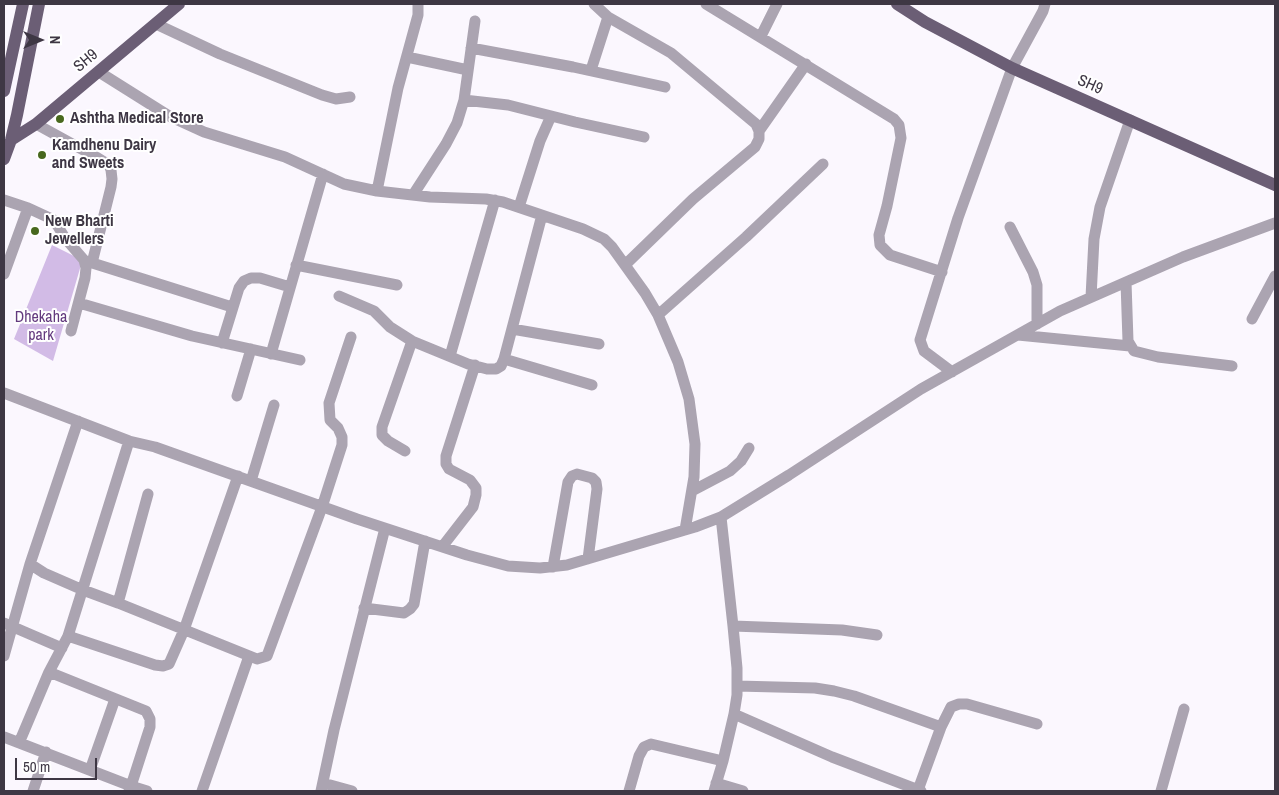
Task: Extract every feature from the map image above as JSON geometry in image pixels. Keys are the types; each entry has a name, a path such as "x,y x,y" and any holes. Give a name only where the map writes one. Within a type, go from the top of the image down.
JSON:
{"main road":[{"path":"4,90 23,4"},
{"path":"4,159 7,137 39,4"},
{"name":"SH9","path":"7,137 36,124 179,4"},
{"name":"SH9","path":"901,5 1012,68 1275,185"}],"street":[{"path":"377,192 398,88 418,15 418,4"},
{"path":"594,4 608,17 671,53 756,124 759,131 759,139 755,147 693,200 625,265"},
{"path":"706,4 894,119 899,126 901,138 879,235 880,244 890,255 942,272"},
{"path":"761,36 777,4"},
{"path":"952,372 924,351 920,340 958,218 1012,68 1045,4"},
{"path":"591,70 608,17"},
{"path":"413,195 446,144 457,123 464,100 475,21"},
{"path":"156,24 220,54 322,95 336,99 350,97"},
{"path":"471,48 591,70 665,87"},
{"path":"407,56 468,70"},
{"path":"759,131 806,64"},
{"path":"99,72 169,116 204,132 286,157 344,184 377,192 495,200 583,228 604,239 645,293 658,316 678,362 688,399 695,444 694,477 685,530"},
{"path":"464,100 508,104 575,122 644,137"},
{"path":"519,207 540,141 551,116"},
{"path":"1091,297 1094,239 1100,207 1130,120"},
{"path":"36,124 96,157 109,165 111,170 111,187 86,268 71,331"},
{"path":"658,316 746,237 823,164"},
{"path":"271,354 322,174"},
{"path":"4,200 54,220 65,238 88,261 232,307"},
{"path":"450,356 495,200"},
{"path":"4,274 28,208"},
{"path":"339,296 374,311 390,328 412,341 487,369 496,368 501,366 504,359 542,215"},
{"path":"4,393 129,440 155,447 442,547 508,566 553,567 588,559 685,530 721,517 921,389 1060,311 1183,257 1275,223"},
{"path":"1010,227 1033,272 1037,285 1037,324"},
{"path":"296,265 397,285"},
{"path":"1252,320 1275,276"},
{"path":"222,343 232,307 239,288 244,281 251,278 260,278 290,287"},
{"path":"1126,282 1128,341 1134,351 1158,357 1232,366"},
{"path":"79,302 192,336 300,360"},
{"path":"512,330 599,344"},
{"path":"1018,335 1130,346"},
{"path":"30,564 44,573 83,590 249,656 257,659 267,656 322,506 342,445 342,437 338,428 330,420 328,403 351,337"},
{"path":"405,451 388,441 382,434 382,427 412,341"},
{"path":"237,396 251,349"},
{"path":"504,359 592,385"},
{"path":"442,547 473,507 476,495 476,488 470,480 449,469 446,464 446,456 475,365"},
{"path":"251,481 274,405"},
{"path":"4,656 8,625 78,421"},
{"path":"19,743 49,672 68,636 129,440"},
{"path":"692,491 730,471 742,461 749,448"},
{"path":"553,567 568,482 572,476 577,474 592,478 596,482 597,489 588,559"},
{"path":"68,636 155,665 163,666 169,664 184,630 238,476"},
{"path":"118,603 148,494"},
{"path":"721,517 733,626 736,686 734,714 715,787 743,791"},
{"path":"352,791 322,787 334,730 385,528"},
{"path":"364,608 404,613 410,609 414,604 425,541"},
{"path":"8,625 62,648"},
{"path":"733,626 823,629 877,635"},
{"path":"202,791 249,656"},
{"path":"49,672 146,712 150,719 150,727 130,788"},
{"path":"736,686 834,690 941,727"},
{"path":"90,770 115,699"},
{"path":"734,714 832,757 919,791 941,727 951,707 967,704 1038,724"},
{"path":"1161,791 1184,709"},
{"path":"4,737 46,752 130,788 147,791"},
{"path":"629,791 639,756 644,747 651,744 723,760"},
{"path":"33,791 46,752"}],"green space":[{"name":"Dhekaha park","path":"52,245 76,257 81,265 53,361 14,339"}],"place":[{"name":"Ashtha Medical Store","path":"60,119"},
{"name":"Kamdhenu Dairy and Sweets","path":"42,155"},
{"name":"New Bharti Jewellers","path":"35,231"}]}
